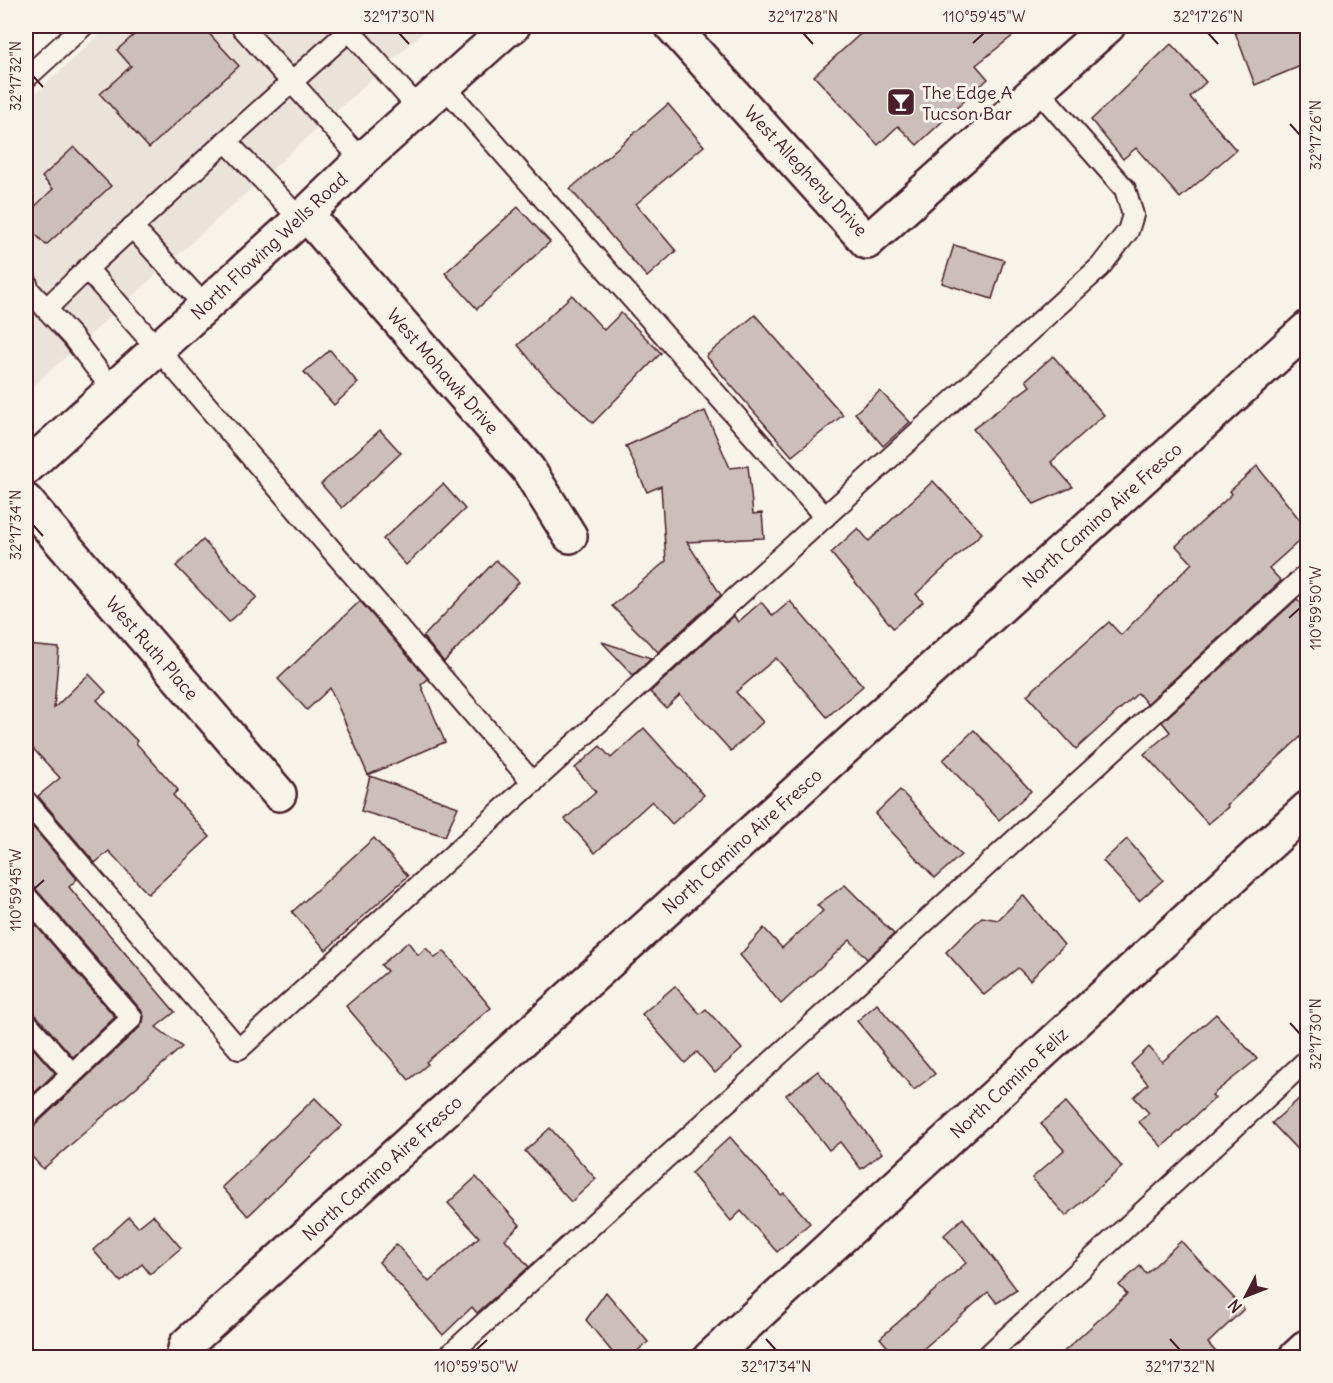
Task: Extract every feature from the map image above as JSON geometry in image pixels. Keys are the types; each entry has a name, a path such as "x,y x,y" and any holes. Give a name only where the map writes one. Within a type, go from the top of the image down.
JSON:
{"street":[{"name":"North Flowing Wells Road","path":"26,468 512,26"},
{"name":"West Allegheny Drive","path":"672,26 867,242 1108,26"},
{"name":"West Mohawk Drive","path":"303,216 528,469 570,536"},
{"name":"North Camino Aire Fresco","path":"183,1358 186,1345 1308,328"},
{"name":"West Ruth Place","path":"26,501 279,794"},
{"name":"North Camino Feliz","path":"710,1358 1308,808"},
{"path":"1295,1358 1308,1346"}],"lane":[{"path":"26,78 83,26"},
{"path":"241,26 362,160"},
{"path":"46,309 132,227 352,28 419,109"},
{"path":"444,86 825,517"},
{"path":"26,801 239,1049 1100,267 1128,231 1133,215 1125,189 1037,89"},
{"path":"226,141 303,216"},
{"path":"132,227 205,306"},
{"path":"87,269 158,348 533,783"},
{"path":"26,281 30,290 73,338 112,389"},
{"path":"446,1358 1308,573"},
{"path":"26,896 132,1018 26,1117"},
{"path":"26,1022 72,1074"},
{"path":"985,1358 1308,1059"}],"shaded area":[{"path":"109,26 430,26 26,393 26,102"}],"building":[{"path":"144,26 202,26 239,66 149,148 100,94 131,66 117,50"},
{"name":"The Edge A Tucson Bar","path":"869,26 1025,26 976,65 988,79 917,145 898,126 878,145 814,76"},
{"path":"1250,26 1308,26 1308,63 1255,85 1235,32"},
{"path":"1171,44 1206,82 1190,97 1236,150 1180,198 1136,148 1123,159 1091,120"},
{"path":"668,104 704,146 636,204 676,251 647,277 570,189"},
{"path":"74,147 111,186 46,245 26,225 26,215 53,189 42,177"},
{"path":"518,207 550,242 477,309 445,273"},
{"path":"954,245 1004,260 992,299 942,283"},
{"path":"572,295 604,330 621,313 661,353 593,423 544,376 518,345"},
{"path":"755,315 843,415 792,456 706,356"},
{"path":"330,350 358,383 334,405 304,372"},
{"path":"1053,356 1104,415 1051,462 1073,487 1034,504 973,429 1030,386 1026,380"},
{"path":"880,391 910,422 883,446 855,413"},
{"path":"705,411 730,468 748,466 753,514 762,513 764,538 687,542 721,595 658,652 612,606 666,561 661,486 647,492 626,446"},
{"path":"380,430 401,453 342,508 321,484"},
{"path":"1257,466 1308,530 1308,533 1269,568 1281,581 1147,704 1138,693 1076,749 1027,695 1109,622 1121,635 1192,563 1176,546 1232,494 1230,491"},
{"path":"933,481 982,533 916,594 923,602 893,628 831,553 858,528 869,541"},
{"path":"443,484 465,509 406,565 383,539"},
{"path":"203,540 257,597 229,622 176,566"},
{"path":"496,560 519,582 444,662 423,637"},
{"path":"1297,599 1308,610 1308,730 1208,824 1144,754 1170,732 1162,722"},
{"path":"360,601 428,679 421,685 445,742 368,775 330,688 307,710 278,679"},
{"path":"790,601 863,686 827,717 776,658 736,692 763,722 731,751 680,695 666,708 650,692 734,616 738,622 761,602 773,616"},
{"path":"602,642 651,658 633,675"},
{"path":"26,645 59,648 54,708 89,674 106,692 97,700 137,741 136,743 178,790 173,795 210,837 148,894 109,851 95,863 38,796 60,778 26,741"},
{"path":"644,728 704,795 672,824 652,801 595,853 565,819 596,792 575,768 600,746 611,758"},
{"path":"974,730 1031,791 999,820 943,760"},
{"path":"370,776 458,807 445,836 361,811"},
{"path":"900,790 961,855 935,878 875,814"},
{"path":"26,819 77,879 69,887 175,1012 156,1027 182,1047 43,1169 26,1150 26,1129 34,1126 140,1027 144,1016 35,888 26,884"},
{"path":"374,838 408,876 326,950 292,912"},
{"path":"1127,839 1163,880 1139,901 1103,861"},
{"path":"845,885 894,934 867,959 850,940 781,1004 740,955 764,928 782,948 823,911 817,905"},
{"path":"1023,895 1064,945 1030,980 1018,968 984,995 946,952 982,917 998,920"},
{"path":"26,914 115,1017 73,1057 35,1014 26,1010"},
{"path":"408,942 418,955 426,948 435,958 444,951 491,1008 426,1062 428,1064 409,1080 346,1006 387,971 381,965"},
{"path":"675,986 700,1014 706,1009 742,1049 715,1073 697,1052 685,1063 642,1014"},
{"path":"877,1004 935,1074 914,1090 857,1021"},
{"path":"1216,1014 1257,1059 1212,1095 1215,1098 1162,1147 1139,1122 1149,1113 1134,1097 1148,1084 1131,1064 1149,1047 1162,1062"},
{"path":"26,1040 55,1073 26,1101"},
{"path":"818,1071 882,1153 861,1169 840,1142 829,1150 786,1095"},
{"path":"1308,1091 1308,1161 1272,1123"},
{"path":"315,1098 342,1126 248,1216 222,1187"},
{"path":"1066,1102 1122,1167 1066,1216 1032,1178 1064,1150 1041,1124"},
{"path":"550,1128 596,1179 571,1202 525,1151"},
{"path":"730,1137 781,1195 784,1193 810,1223 777,1252 741,1211 731,1221 691,1173"},
{"path":"476,1177 520,1225 505,1239 529,1267 477,1313 472,1307 443,1335 379,1262 396,1244 429,1282 479,1237 448,1203"},
{"path":"153,1215 181,1248 150,1274 142,1264 121,1282 93,1250 129,1217 138,1227"},
{"path":"963,1218 1017,1290 997,1303 988,1292 913,1358 897,1358 880,1338 966,1263 944,1235"},
{"path":"1181,1241 1244,1309 1208,1343 1221,1358 1057,1358 1127,1294 1119,1285 1140,1266 1146,1274"},
{"path":"606,1292 648,1342 629,1358 617,1358 586,1320"}],"place":[{"name":"The Edge A Tucson Bar","path":"901,102"}]}
